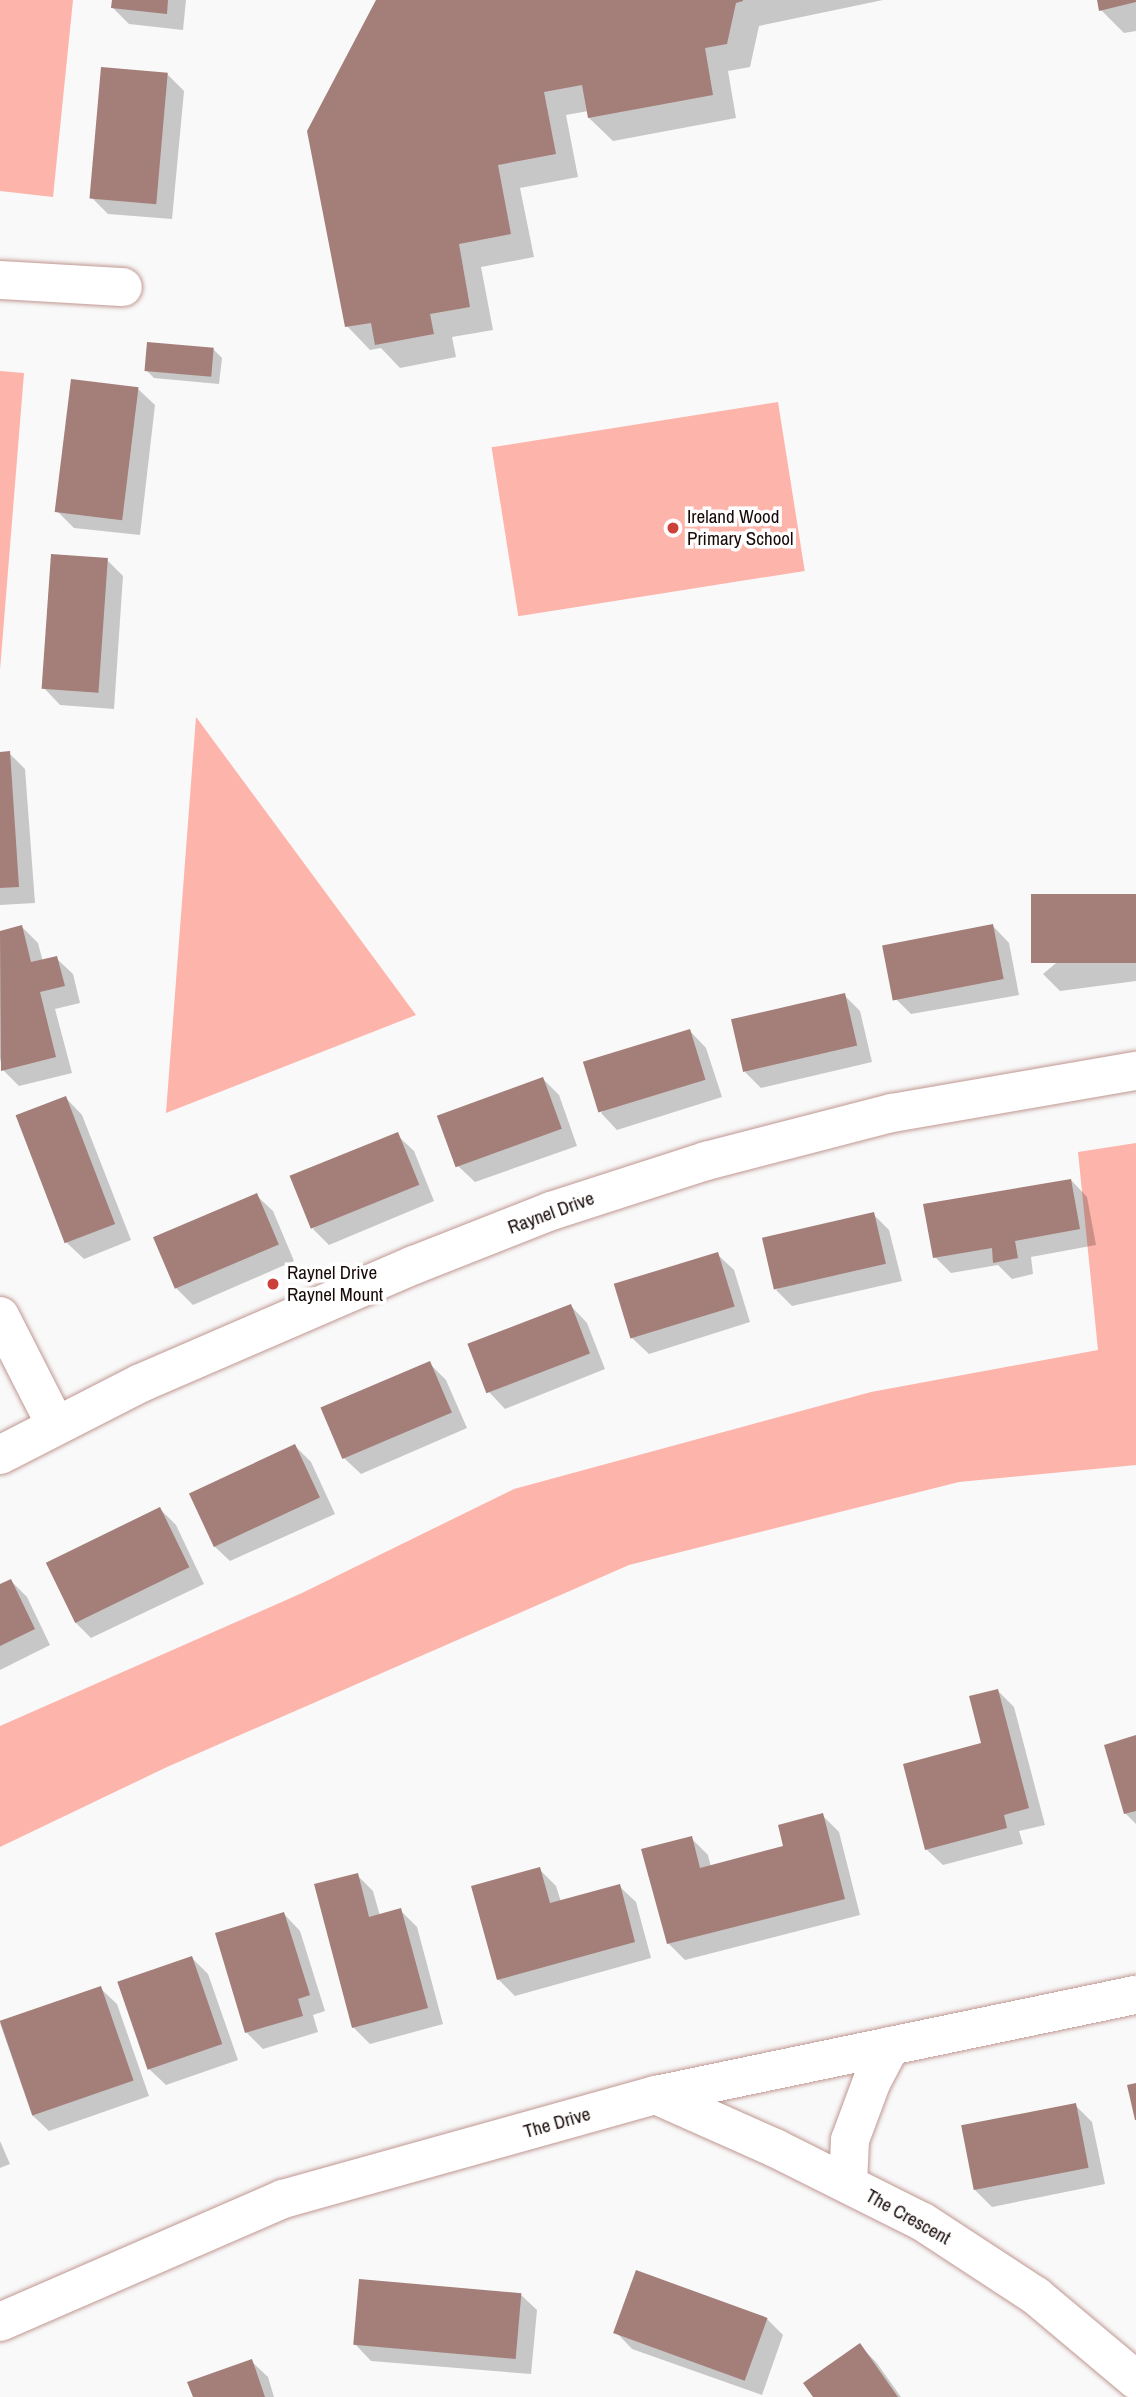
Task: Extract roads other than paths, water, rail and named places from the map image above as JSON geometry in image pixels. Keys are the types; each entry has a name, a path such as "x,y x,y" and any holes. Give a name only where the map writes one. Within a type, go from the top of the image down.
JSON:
{"street":[{"path":"0,280 123,287"},
{"name":"Raynel Drive","path":"0,1455 141,1382 414,1265 551,1211 706,1161 892,1113 1136,1071"},
{"path":"0,1317 57,1426"},
{"name":"The Drive","path":"0,2322 284,2199 656,2095 1136,1995"},
{"path":"848,2184 850,2140 872,2081 891,2046"},
{"name":"The Crescent","path":"656,2095 775,2148 923,2222 1036,2296 1136,2380"}],"place":[{"name":"Ireland Wood Primary School","path":"673,528"},
{"name":"Raynel Drive Raynel Mount","path":"273,1284"}]}
